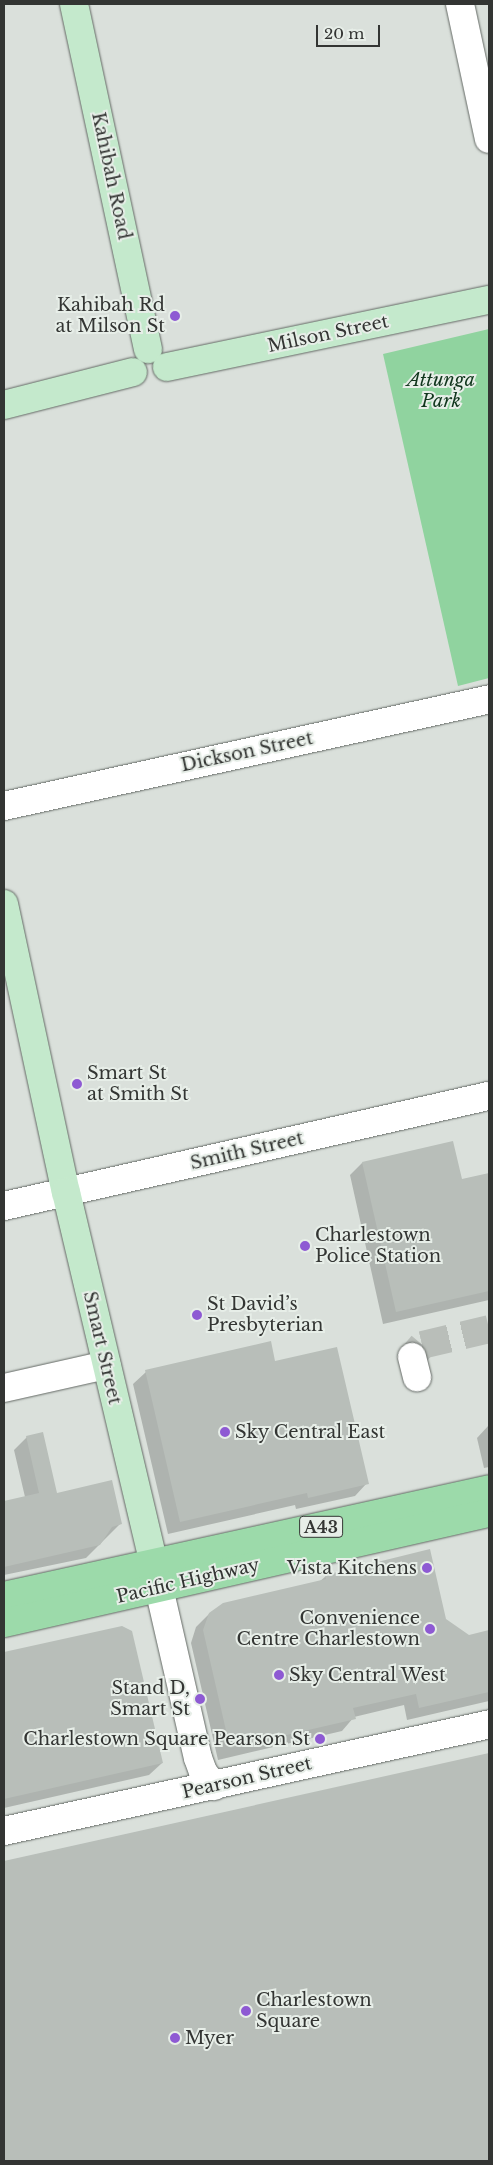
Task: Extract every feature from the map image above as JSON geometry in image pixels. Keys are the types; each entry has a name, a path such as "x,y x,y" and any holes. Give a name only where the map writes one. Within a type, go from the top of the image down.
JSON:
{"highway":[{"name":"Pacific Highway","path":"4,1623 156,1576 489,1488"},
{"name":"Pacific Highway","path":"4,1596 156,1576 489,1513"}],"main road":[{"name":"Kahibah Road","path":"74,4 157,358"},
{"name":"Milson Street","path":"157,358 489,300"},
{"path":"4,405 133,372 135,357 157,358"},
{"name":"Smart Street","path":"4,904 66,1192 156,1576"}],"street":[{"path":"460,4 489,139"},
{"name":"Dickson Street","path":"4,806 489,699"},
{"name":"Smith Street","path":"4,1206 489,1096"},
{"path":"4,1388 106,1365"},
{"name":"Smart Street","path":"156,1576 198,1758 203,1772 214,1786"},
{"name":"Pearson Street","path":"4,1832 489,1724"}],"green space":[{"name":"Attunga Park","path":"489,329 489,678 458,686 383,354"}],"building":[{"path":"453,1141 462,1179 489,1173 489,1291 396,1312 362,1162"},
{"name":"Sky Central East","path":"271,1341 275,1361 337,1347 369,1484 308,1498 307,1493 180,1522 145,1370"},
{"path":"43,1432 57,1493 112,1480 122,1524 112,1527 100,1545 4,1567 4,1501 39,1493 26,1436"},
{"path":"430,1549 446,1619 469,1635 489,1630 489,1692 419,1708 416,1694 353,1708 356,1719 230,1748 203,1630 209,1613 223,1603 326,1579 325,1575"},
{"path":"122,1626 132,1631 163,1763 4,1799 4,1652"},
{"name":"Charlestown Square","path":"489,1753 489,2161 4,2161 4,1861"}],"tunnel":[{"path":"412,1357 422,1345 489,1329"}],"place":[{"name":"Kahibah Rd at Milson St","path":"175,316"},
{"name":"Smart St at Smith St","path":"77,1084"},
{"name":"Charlestown Police Station","path":"305,1246"},
{"name":"St David’s Presbyterian","path":"197,1315"},
{"name":"Sky Central East","path":"225,1432"},
{"name":"Vista Kitchens","path":"427,1568"},
{"name":"Convenience Centre Charlestown","path":"430,1629"},
{"name":"Sky Central West","path":"279,1675"},
{"name":"Stand D, Smart St","path":"200,1699"},
{"name":"Charlestown Square Pearson St","path":"320,1739"},
{"name":"Charlestown Square","path":"246,2011"},
{"name":"Myer","path":"175,2038"}]}
